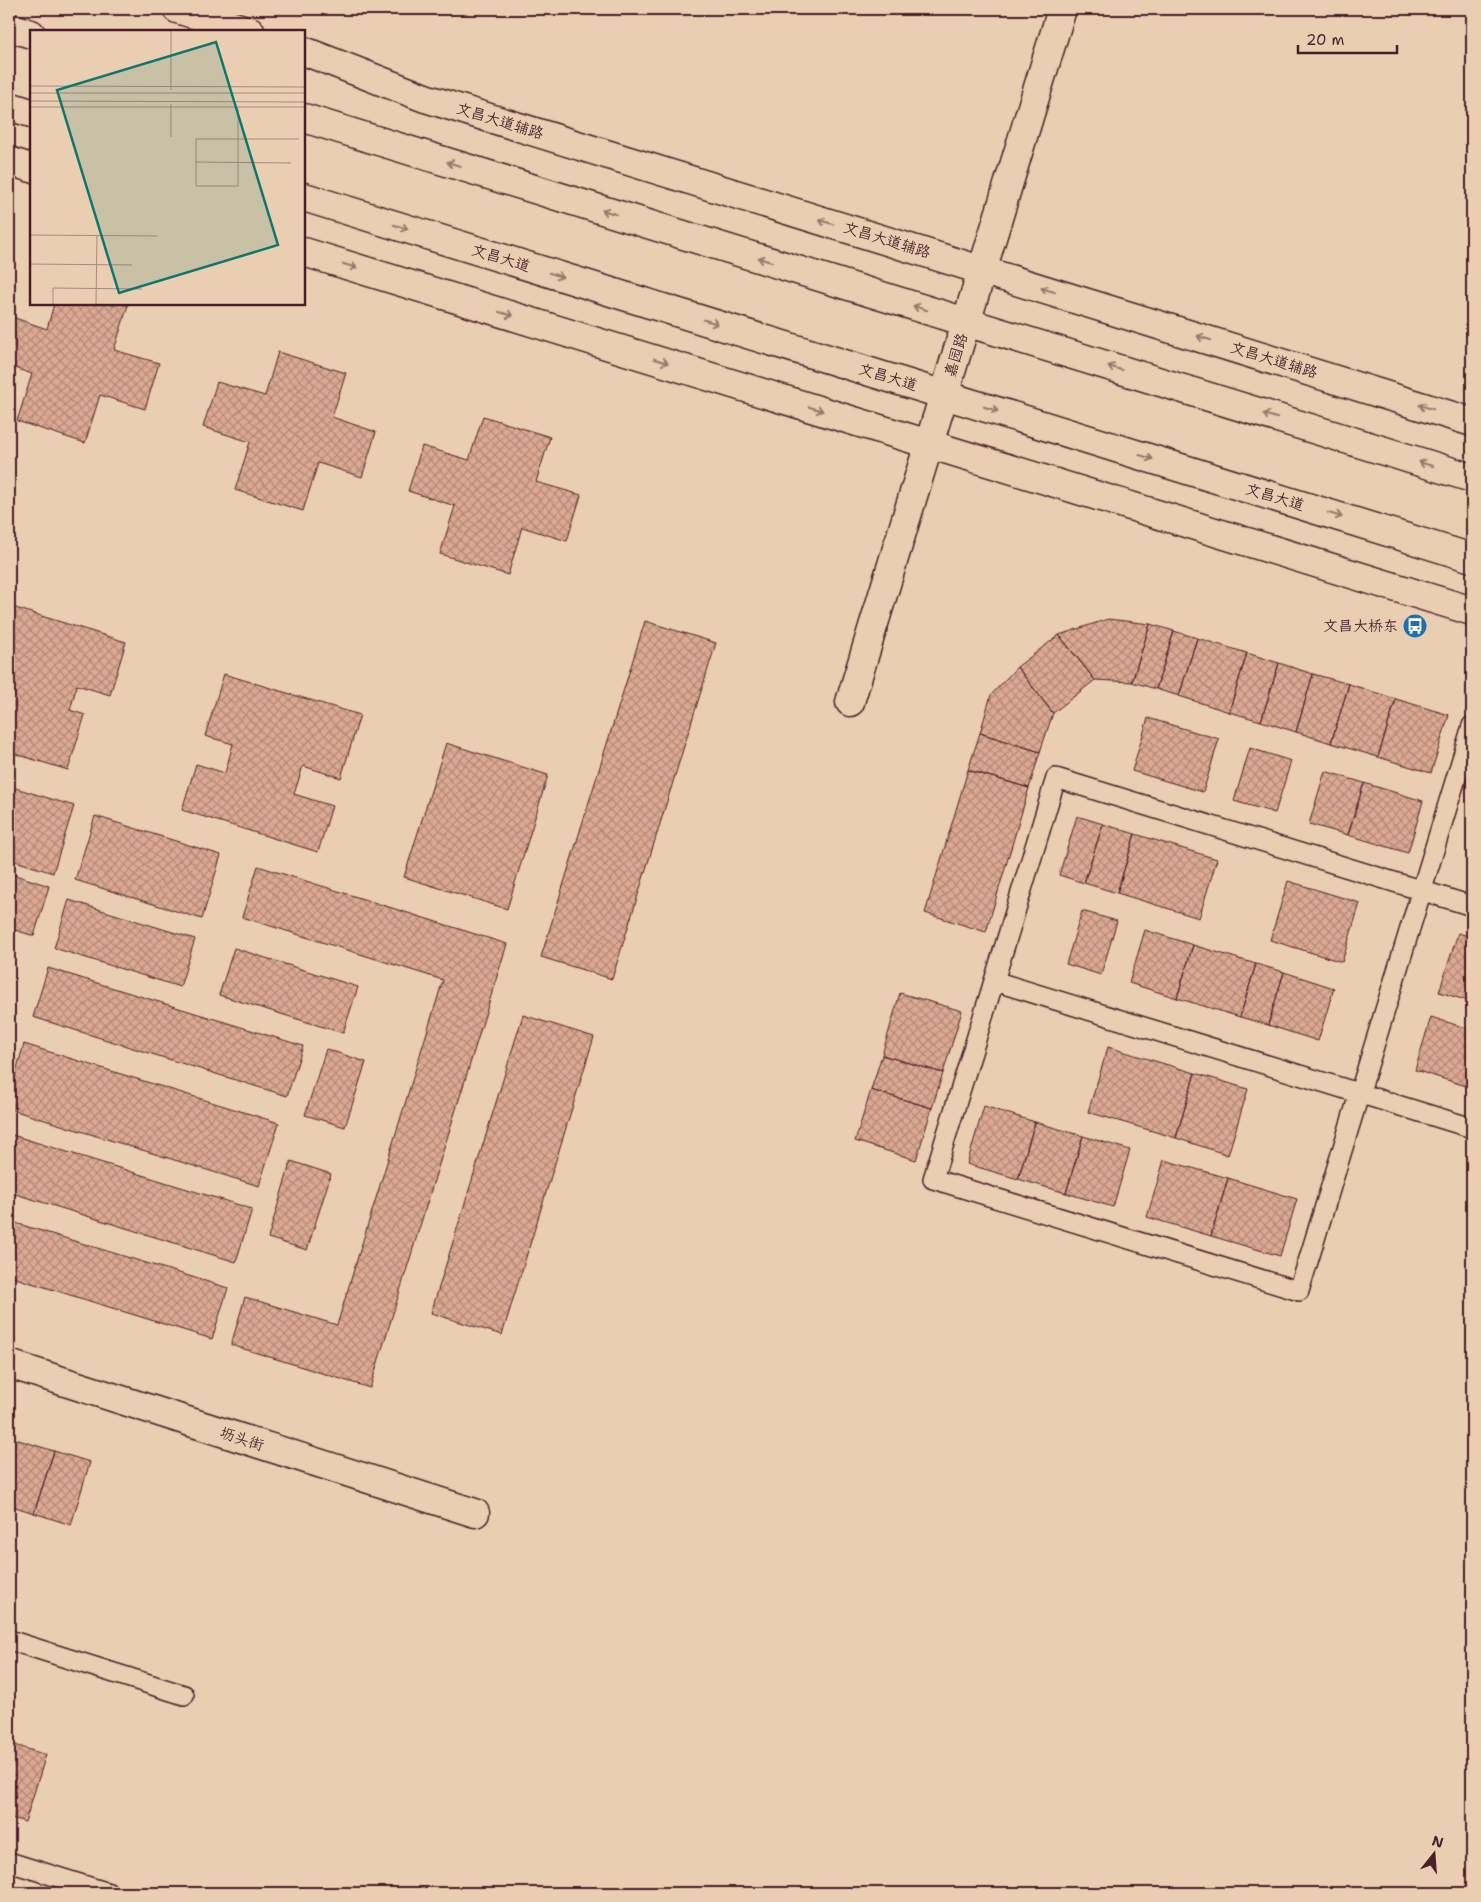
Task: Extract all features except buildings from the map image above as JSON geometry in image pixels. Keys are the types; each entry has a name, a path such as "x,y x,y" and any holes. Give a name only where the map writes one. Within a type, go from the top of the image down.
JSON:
{"street":[{"path":"178,9 247,30"},
{"name":"嘉园路","path":"850,702 1062,9"},
{"path":"9,27 30,34"},
{"name":"文昌大道辅路","path":"305,51 424,98 1472,422"},
{"path":"9,106 30,113"},
{"path":"305,118 1472,478"},
{"path":"9,161 30,168"},
{"name":"文昌大道","path":"305,197 1472,558"},
{"path":"305,252 1472,611"},
{"name":"坜头街","path":"9,1364 475,1513"}],"lane":[{"path":"1472,726 1422,890 1360,1093 1299,1291 933,1179 1056,778 1422,890 1472,906"},
{"path":"994,981 1472,1128"},
{"path":"9,1640 184,1695"},
{"path":"9,1862 109,1893"}],"place":[{"name":"文昌大桥东","path":"1415,626"}]}
